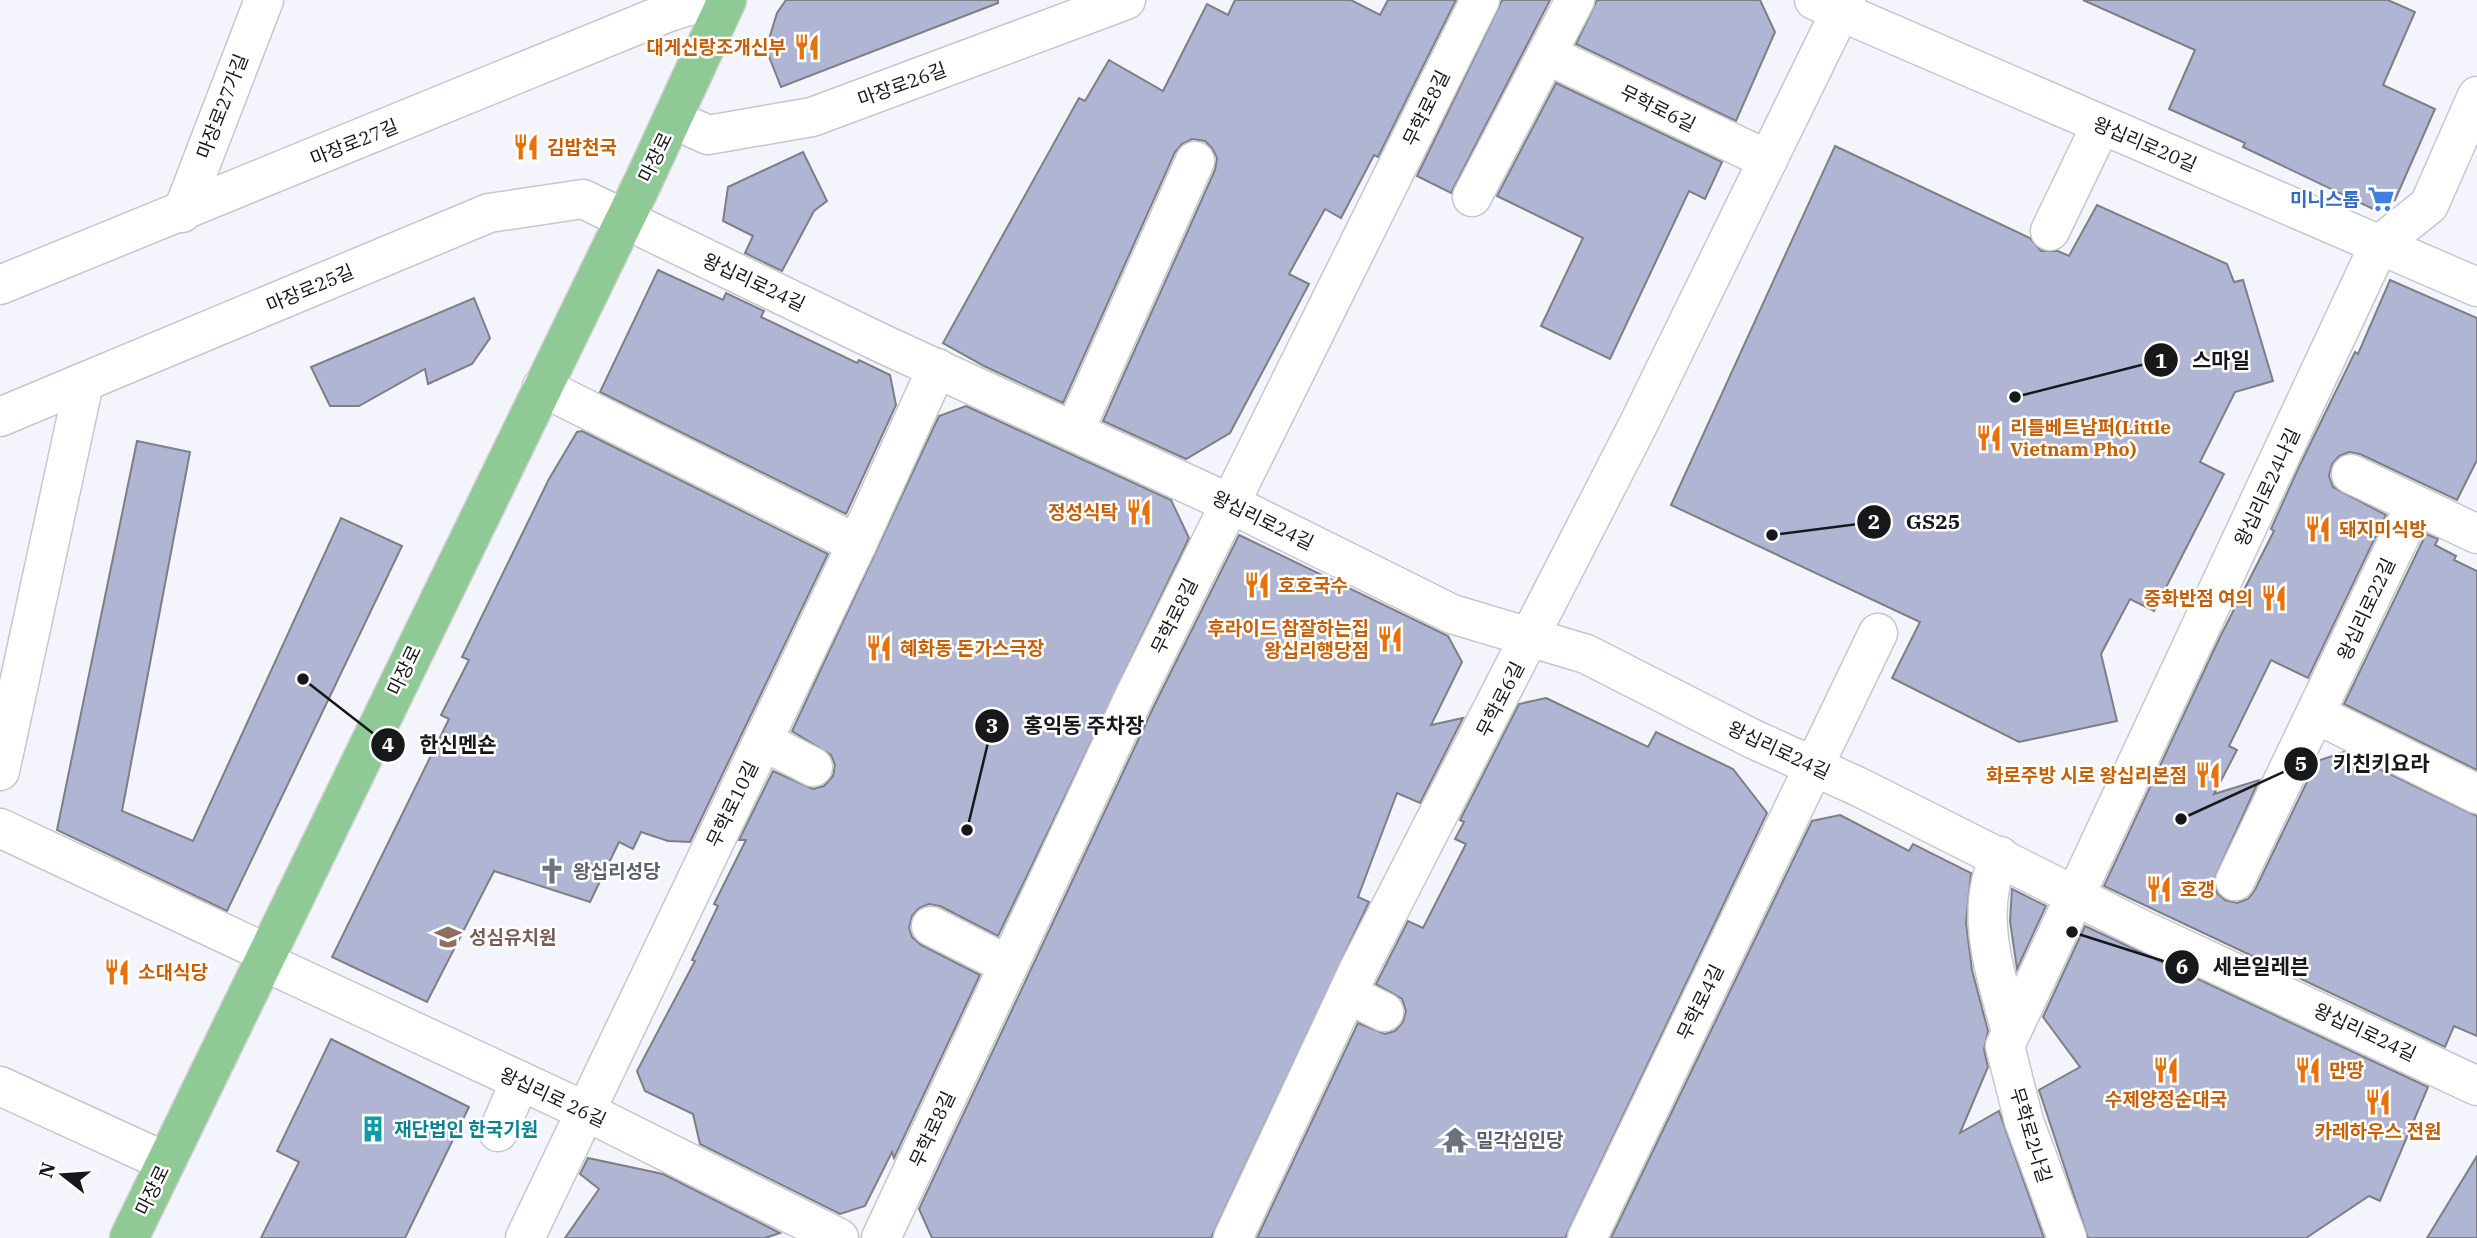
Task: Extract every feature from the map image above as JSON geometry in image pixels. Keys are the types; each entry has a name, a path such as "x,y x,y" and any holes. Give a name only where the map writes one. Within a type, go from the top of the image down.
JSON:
{"main road":[{"name":"마장로","path":"129,1238 625,220 727,0"}],"street":[{"name":"마장로27길","path":"0,285 182,213 669,12 708,0"},
{"name":"마장로26길","path":"673,119 708,135 812,117 1126,0"},
{"name":"무학로8길","path":"881,1238 1229,503 1479,0"},
{"path":"1472,197 1549,55 1575,0"},
{"name":"마장로27가길","path":"182,213 252,4"},
{"name":"무학로6길","path":"1233,1238 1348,994 1531,638 1768,160 1834,4"},
{"name":"왕십리로20길","path":"1834,4 2101,125 2477,287"},
{"name":"무학로6길","path":"1549,55 1768,160"},
{"name":"왕십리로24나길","path":"2077,896 2379,245 2429,205 2477,96"},
{"path":"2050,231 2101,125"},
{"path":"1074,432 1195,161"},
{"name":"마장로25길","path":"0,417 489,212 583,199 625,220"},
{"name":"왕십리로24길","path":"625,220 936,369 1229,503 1451,614 1586,654 1753,739 2477,1086"},
{"name":"무학로10길","path":"525,1238 857,544 936,369"},
{"path":"0,771 84,383"},
{"path":"542,387 857,544"},
{"path":"2351,474 2477,534"},
{"name":"왕십리로22길","path":"2235,881 2415,505"},
{"name":"무학로4길","path":"1587,1238 1878,633"},
{"path":"2316,713 2477,794"},
{"path":"763,741 813,767"},
{"path":"0,828 264,957"},
{"name":"무학로2나길","path":"2000,856 1989,879 1987,929 2011,1032"},
{"name":"무학로2나길","path":"2067,1238 2024,1121 2005,1046 2077,896"},
{"path":"931,926 1008,965"},
{"name":"왕십리로 26길","path":"264,957 585,1111 839,1238"},
{"path":"1348,994 1384,1012"},
{"path":"498,1132 520,1082"},
{"path":"0,1086 166,1162"}],"building":[{"path":"786,0 998,0 998,3 781,87 766,49 777,13"},
{"path":"1235,0 1351,0 1380,15 1388,0 1456,0 1378,157 1374,155 1341,218 1325,209 1289,274 1309,284 1230,433 1186,459 1103,421 1215,170 1217,158 1205,141 1192,139 1182,144 1175,152 1063,403 984,366 943,343 1079,98 1085,101 1109,60 1163,91 1207,4 1228,15"},
{"path":"1502,0 1550,0 1451,193 1417,176"},
{"path":"1597,0 1760,0 1775,32 1736,121 1576,44"},
{"path":"2083,0 2388,0 2415,12 2383,85 2435,109 2395,200 2373,209 2243,147 2245,143 2169,109 2195,50"},
{"path":"1556,83 1722,162 1705,199 1689,191 1610,359 1541,326 1583,238 1497,196"},
{"path":"1835,146 2030,238 2041,251 2058,251 2069,256 2097,205 2227,264 2234,282 2243,280 2273,381 2235,392 2200,462 2224,474 2154,611 2130,599 2101,654 2117,721 2019,742 1892,678 1920,622 1671,505"},
{"path":"803,152 827,201 814,211 782,271 745,253 753,236 723,221 728,187"},
{"path":"658,270 723,300 726,293 764,311 761,317 857,363 859,360 890,375 896,405 846,514 600,392"},
{"path":"2390,280 2477,318 2477,460 2457,500 2360,454 2349,452 2339,456 2332,464 2329,476 2333,487 2386,515 2308,678 2271,660 2229,746 2237,750 2214,794 2259,780 2213,882 2217,893 2225,900 2237,903 2248,899 2255,890 2317,761 2344,752 2477,816 2477,1036 2454,1026 2445,1047 2104,886 2219,639 2274,531 2271,529 2298,469 2355,352 2358,354"},
{"path":"474,298 490,338 472,364 428,384 425,369 359,406 330,406 311,367"},
{"path":"966,406 1171,500 1189,538 998,936 940,906 929,904 919,908 912,916 909,928 912,937 921,945 980,975 894,1158 892,1152 865,1206 840,1214 700,1144 693,1114 645,1091 637,1071 695,961 692,960 718,906 714,904 746,840 739,840 773,771 813,789 824,786 833,776 835,765 831,755 792,731 939,416"},
{"path":"582,431 828,554 690,842 668,841 641,832 633,849 619,842 590,902 494,871 427,1002 332,957 449,719 441,715 469,660 462,657 549,479 577,432"},
{"path":"137,441 190,452 122,811 193,841 341,518 402,546 227,911 57,830"},
{"path":"2426,534 2438,539 2435,545 2456,556 2454,560 2477,571 2477,770 2344,704"},
{"path":"1239,535 1448,636 1462,662 1431,725 1463,718 1420,803 1397,793 1358,897 1369,902 1211,1238 932,1238 919,1209 1154,706"},
{"path":"1546,698 1648,747 1656,732 1733,769 1767,813 1565,1238 1257,1238 1358,1023 1385,1034 1395,1031 1403,1022 1406,1011 1402,999 1376,984 1408,921 1423,928 1466,844 1455,839 1464,822 1460,820 1519,704"},
{"path":"1840,815 1909,851 1913,844 1971,873 1966,923 1972,970 1988,1031 1984,1050 1988,1067 1960,1133 1999,1111 2044,1238 1611,1238 1812,821"},
{"path":"2012,889 2046,906 2017,969 2010,921"},
{"path":"2085,926 2428,1087 2380,1201 2369,1196 2306,1238 2088,1238 2039,1090 2080,1067 2043,1017"},
{"name":"재단법인 한국기원","path":"331,1039 469,1107 405,1238 261,1238 299,1162 277,1151"},
{"path":"2477,1156 2477,1238 2427,1238"},
{"path":"588,1158 663,1174 780,1233 765,1238 565,1238 599,1189 580,1174"}],"place":[{"name":"대게신랑조개신부","path":"807,47"},
{"name":"김밥천국","path":"526,147"},
{"name":"미니스톱","path":"2381,199"},
{"name":"스마일","path":"2015,397"},
{"name":"리틀베트남퍼(Little Vietnam Pho)","path":"1989,438"},
{"name":"정성식탁","path":"1139,512"},
{"name":"돼지미식방","path":"2318,529"},
{"name":"GS25","path":"1772,535"},
{"name":"호호국수","path":"1257,585"},
{"name":"중화반점 여의","path":"2274,598"},
{"name":"후라이드 참잘하는집 왕십리행당점","path":"1390,639"},
{"name":"혜화동 돈가스극장","path":"879,648"},
{"name":"한신멘숀","path":"303,679"},
{"name":"화로주방 시로 왕십리본점","path":"2208,775"},
{"name":"키친키요라","path":"2181,819"},
{"name":"홍익동 주차장","path":"967,830"},
{"name":"왕십리성당","path":"552,871"},
{"name":"호갱","path":"2159,889"},
{"name":"세븐일레븐","path":"2072,932"},
{"name":"성심유치원","path":"448,937"},
{"name":"소대식당","path":"117,972"},
{"name":"수제양정순대국","path":"2166,1070"},
{"name":"만땅","path":"2308,1070"},
{"name":"카레하우스 전원","path":"2378,1102"},
{"name":"재단법인 한국기원","path":"373,1129"},
{"name":"밀각심인당","path":"1455,1140"}]}
